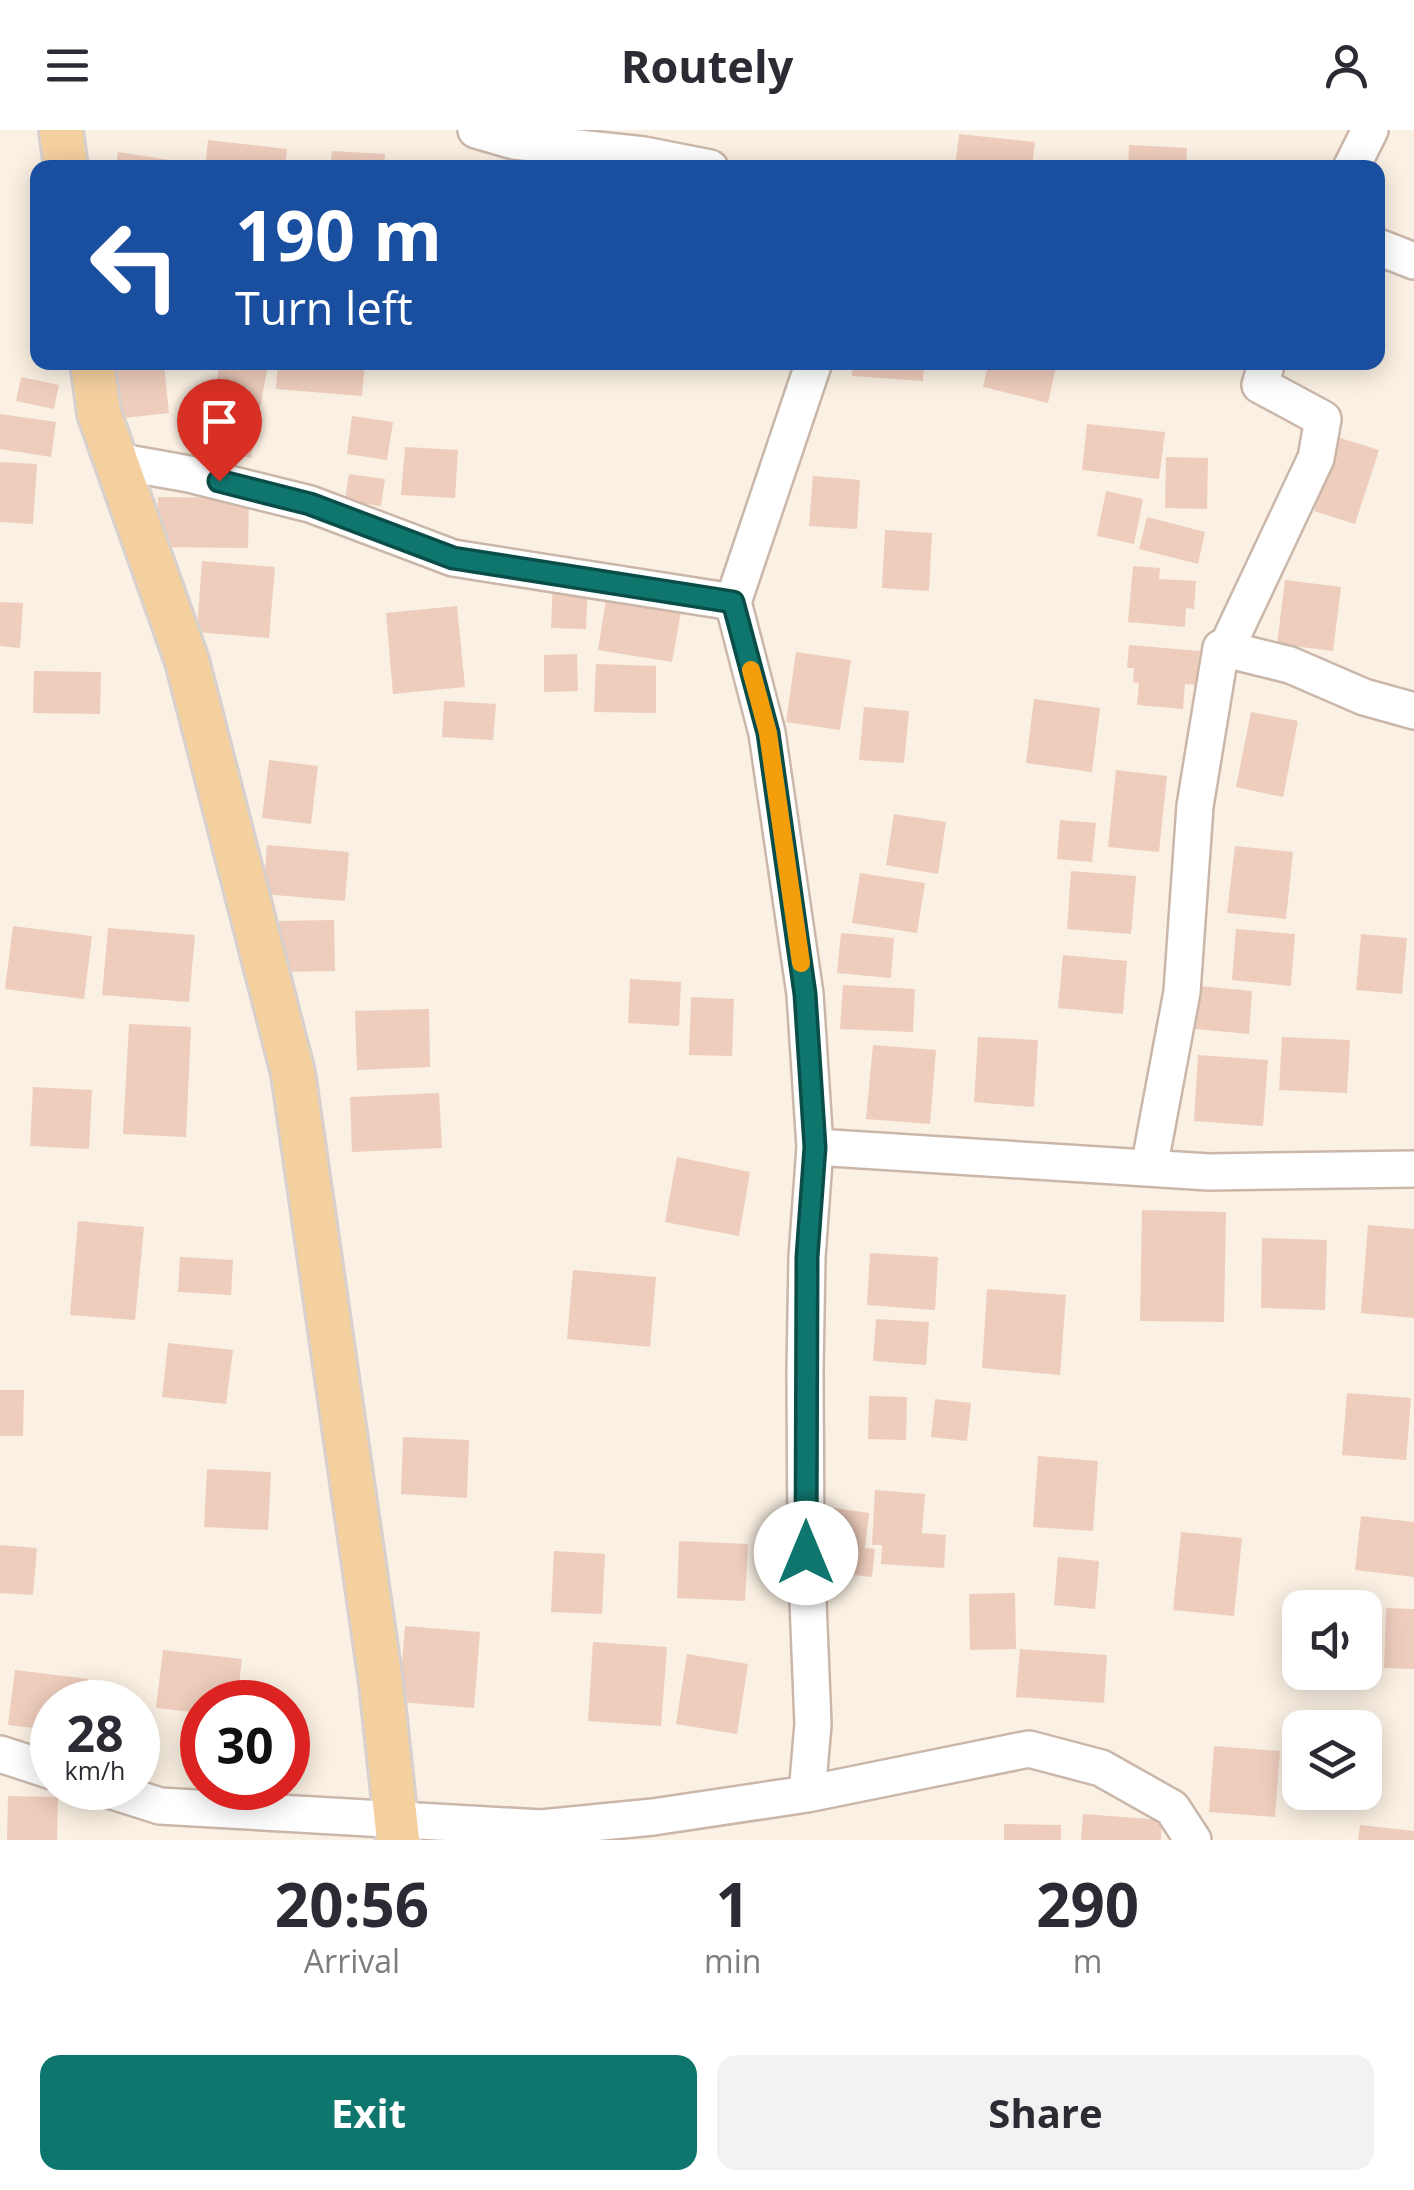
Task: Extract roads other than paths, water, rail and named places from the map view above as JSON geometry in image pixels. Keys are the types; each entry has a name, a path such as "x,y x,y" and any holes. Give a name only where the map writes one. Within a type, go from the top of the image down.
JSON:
{"main road":[{"path":"61,130 65,160"},
{"path":"93,370 99,413 188,662 293,1073 381,1683 398,1830"}],"street":[{"path":"476,130 514,140 669,160"},
{"path":"1355,160 1370,130"},
{"path":"1385,251 1414,262"},
{"path":"807,1794 813,1724 806,1553 805,1370 807,1257 815,1147 805,994 768,733 733,602 811,370"},
{"path":"1226,649 1316,458 1323,419 1260,385 1265,370"},
{"path":"116,461 189,474 310,504 453,558 733,602"},
{"path":"1149,1168 1182,992 1195,806 1221,648 1290,665 1364,697 1414,711"},
{"path":"815,1147 1209,1172 1414,1169"},
{"path":"160,1806 398,1830 541,1828 654,1817 807,1794 1029,1749 1101,1768 1172,1808 1192,1840"},
{"path":"0,1754 30,1764"}]}
